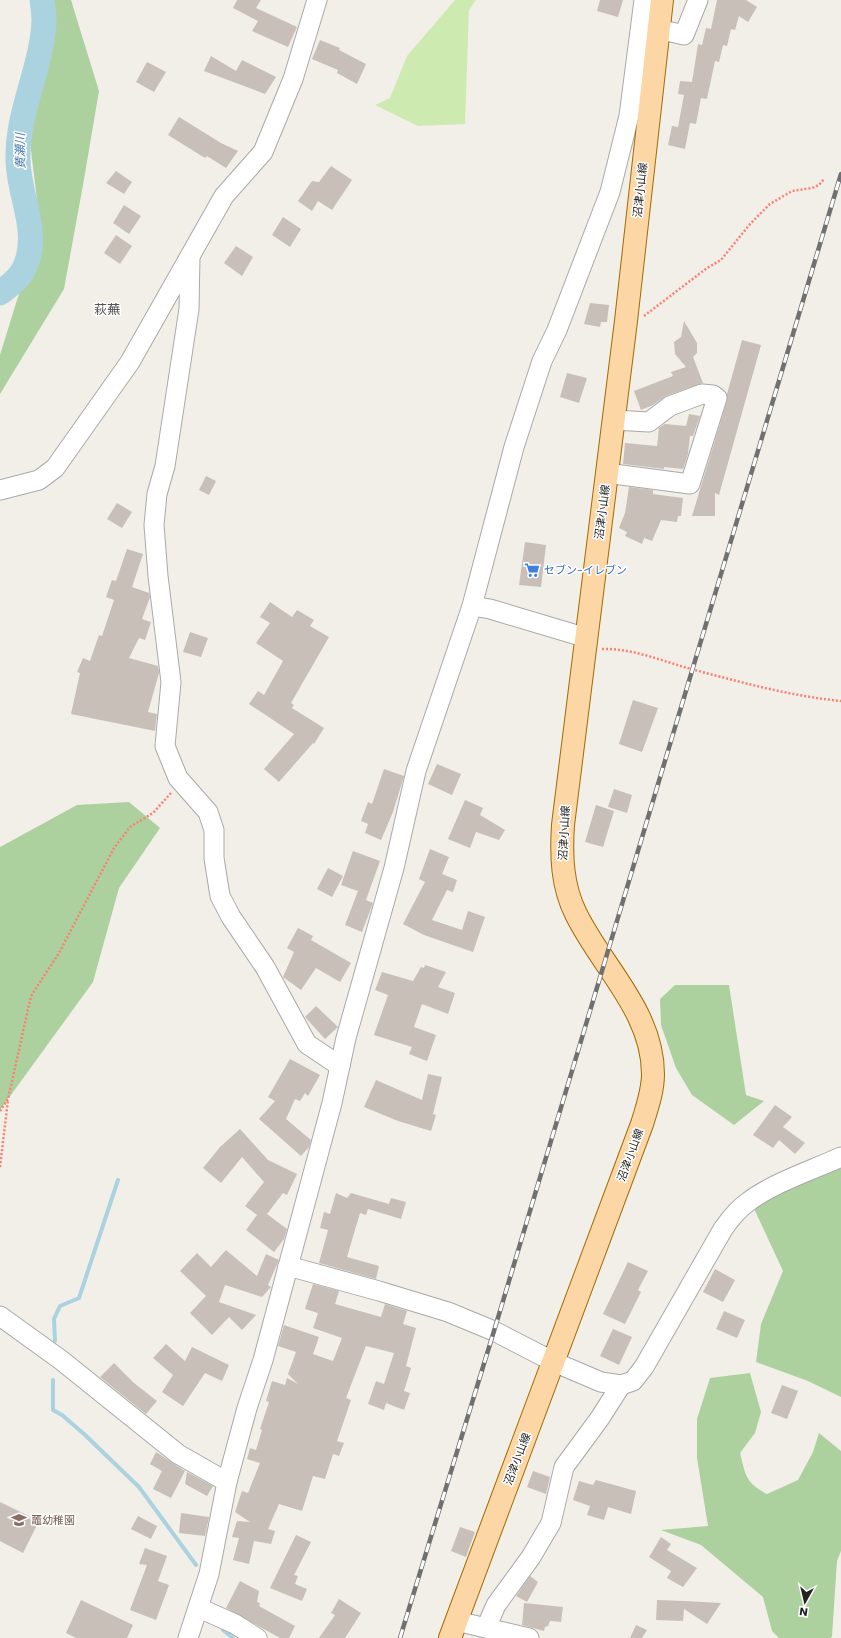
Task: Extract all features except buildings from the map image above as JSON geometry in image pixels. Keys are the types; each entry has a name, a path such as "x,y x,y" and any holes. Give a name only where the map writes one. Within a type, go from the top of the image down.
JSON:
{"main road":[{"name":"沼津小山線","path":"453,1629 642,1124 651,1092 653,1075 649,1038 635,1010 576,914 566,888 562,865 563,825 626,321 638,119 658,29 662,0"}],"street":[{"path":"0,490 39,480 55,468 130,362 224,196 263,152 293,79 316,0"},
{"path":"188,1638 209,1574 226,1482 288,1266 338,1080 340,1066 394,868 416,771 472,606 514,448 539,368 557,330 638,119 644,0"},
{"path":"658,29 684,35 698,0"},
{"path":"190,257 189,309 165,466 157,494 154,525 158,576 171,682 166,746 178,778 208,812 214,830 214,858 220,896 231,917 265,968 307,1044 340,1066"},
{"path":"606,473 690,484 717,398 713,395 702,394 670,406 649,422 613,420"},
{"path":"472,606 490,609 586,643"},
{"path":"288,1266 448,1312 494,1331 554,1362 601,1382 620,1385 633,1381 644,1367 723,1229 735,1214 747,1202 764,1192 841,1157"},
{"path":"0,1316 61,1360 178,1454 226,1482"},
{"path":"486,1628 496,1605 531,1557 551,1523 564,1467 600,1418 620,1385"},
{"path":"199,1608 235,1624 257,1638"},
{"path":"453,1629 486,1628 530,1638"}],"path":[{"path":"626,321 640,319 707,268 721,260 750,224 775,200 792,191 812,188 819,185 824,179"},
{"path":"586,643 624,650 692,669 809,698 841,702"},
{"path":"0,1166 8,1099 31,996 59,953 114,848 130,827 153,813 169,797 178,778"},
{"path":"0,1110 8,1099"}],"green space":[{"path":"37,0 71,0 99,91 64,289 0,394 0,355 17,300 41,233 29,134 41,39"},
{"path":"455,0 476,0 469,10 465,124 418,126 375,105 390,98 407,56"},
{"path":"129,802 160,828 119,888 93,982 0,1110 0,847 77,805"},
{"path":"675,985 729,985 746,1095 764,1101 734,1125 692,1095 676,1068 661,1025 660,999"},
{"path":"841,1164 841,1397 808,1381 756,1362 761,1324 783,1271 750,1200"},
{"path":"750,1373 761,1412 755,1433 740,1453 745,1473 754,1486 767,1494 798,1480 813,1452 819,1433 841,1451 841,1551 837,1561 831,1638 779,1638 772,1631 763,1597 701,1545 661,1530 708,1526 697,1458 697,1419 710,1378"}],"waterway":[{"name":"黄瀬川","path":"0,293 14,282 21,274 28,258 30,246 29,221 21,184 18,159 21,124 39,56 42,38 44,21 42,0"},
{"path":"55,1341 54,1319 60,1306 79,1298 118,1180"},
{"path":"53,1380 53,1410 62,1415 84,1434 139,1487 196,1565"},
{"path":"223,1630 233,1638"}],"railway":[{"path":"400,1638 494,1331 841,174"}],"place":[{"name":"セブン-イレブン","path":"532,570"},
{"name":"竈幼稚園","path":"19,1520"}],"district":[{"name":"萩蕪","path":"107,309"}]}
